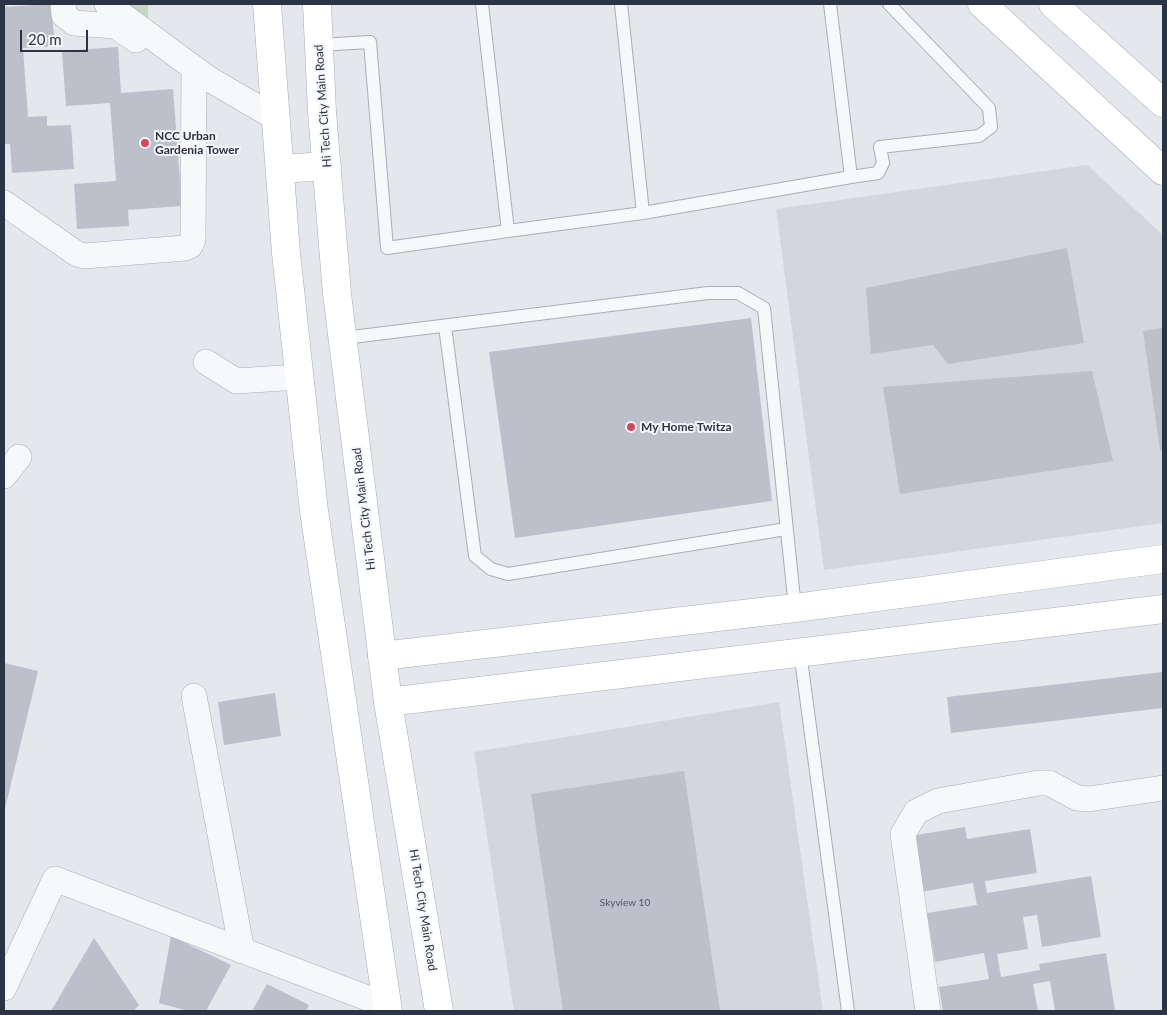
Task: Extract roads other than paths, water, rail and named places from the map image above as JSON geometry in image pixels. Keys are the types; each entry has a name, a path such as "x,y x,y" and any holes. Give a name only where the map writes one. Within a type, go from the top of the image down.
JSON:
{"main road":[{"path":"266,4 299,377 314,511 388,1009"},
{"name":"Hi Tech City Main Road","path":"317,4 337,294 388,702 439,1011"},
{"path":"982,4 1163,171"},
{"path":"1054,4 1163,102"},
{"path":"280,169 327,166"},
{"path":"382,656 795,608 1163,559"},
{"path":"388,702 1163,609"}],"street":[{"path":"63,4 67,19 74,24 115,26 194,74 276,118"},
{"path":"107,4 194,74"},
{"path":"4,203 84,256 186,248 190,246 193,240 194,74"},
{"path":"206,362 236,381 299,377"},
{"path":"4,476 19,457"},
{"path":"194,696 242,951"},
{"path":"928,1011 903,834 916,812 938,801 1039,783 1048,783 1077,798 1089,799 1163,788"},
{"path":"4,988 55,879 388,1009"}],"lane":[{"path":"482,4 508,231"},
{"path":"621,4 643,213"},
{"path":"830,4 851,177"},
{"path":"319,45 370,42 387,248 643,213 878,173 883,163 880,147 980,136 991,127 990,108 889,4"},
{"path":"344,338 708,293 738,293 764,308 795,608"},
{"path":"445,326 475,556 491,569 508,574 786,529"},
{"path":"800,652 848,1011"}],"place":[{"name":"NCC Urban Gardenia Tower","path":"145,143"},
{"name":"My Home Twitza","path":"631,427"}]}
